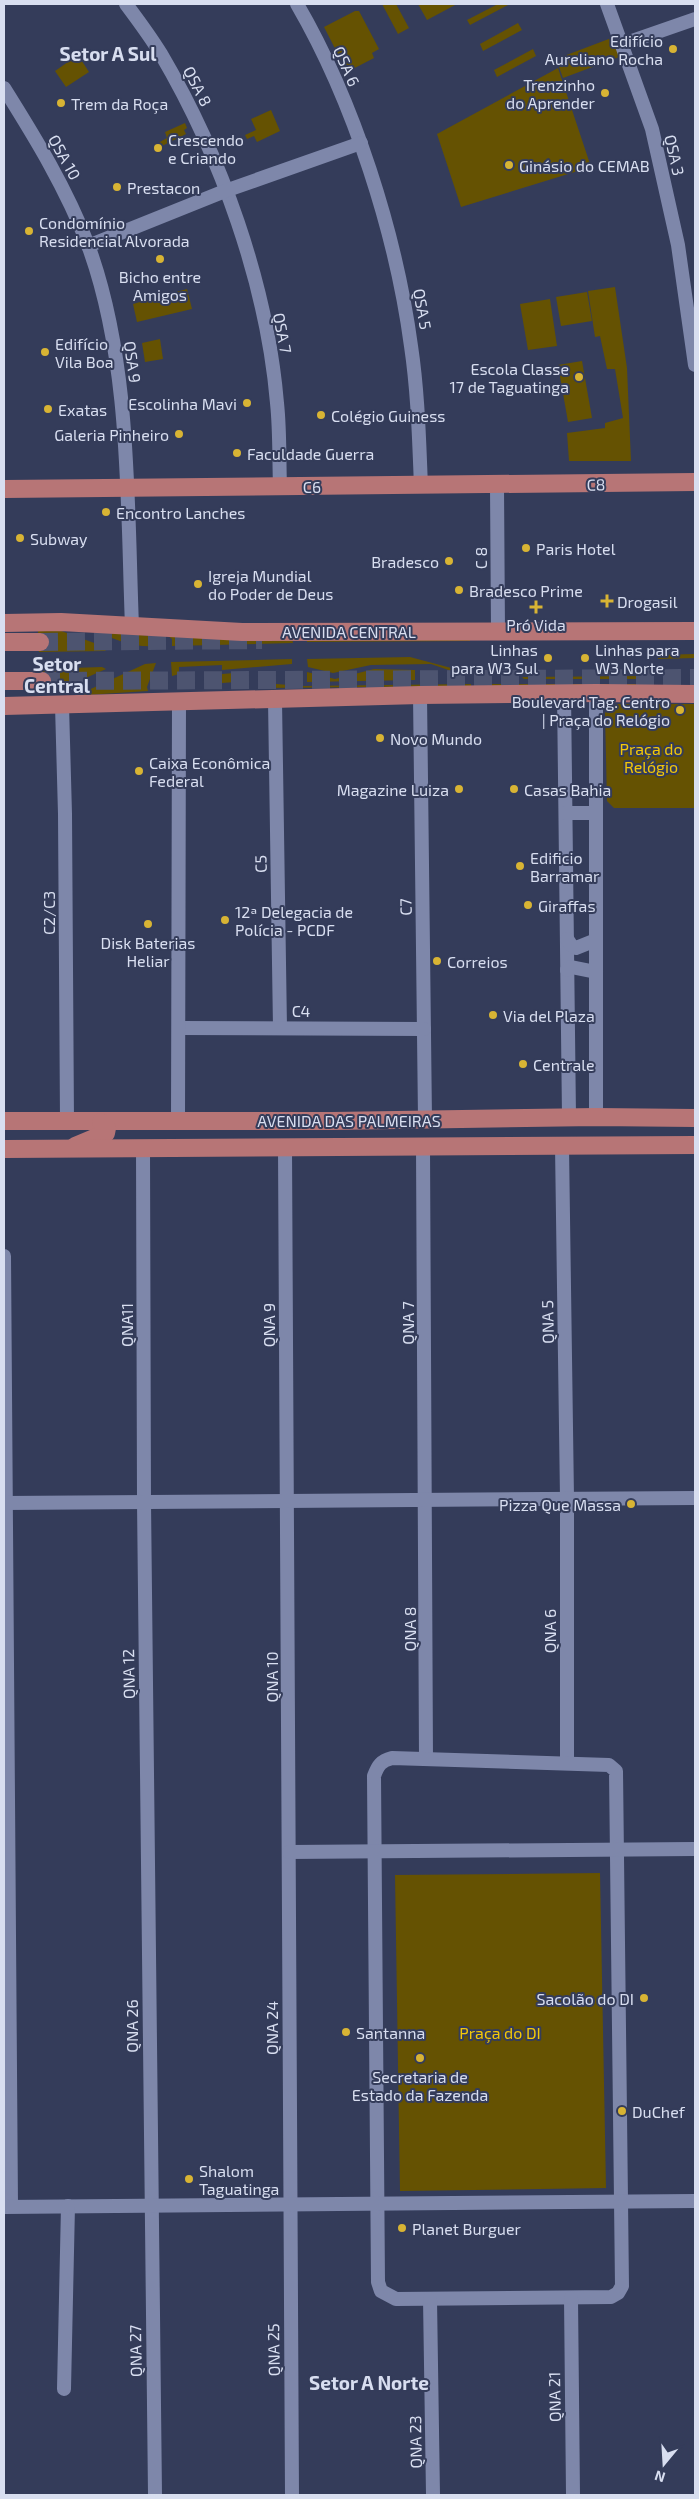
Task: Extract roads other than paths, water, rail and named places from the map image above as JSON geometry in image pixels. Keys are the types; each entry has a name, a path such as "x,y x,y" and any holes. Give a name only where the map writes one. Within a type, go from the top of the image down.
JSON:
{"main road":[{"name":"C8","path":"497,486 695,482"},
{"name":"C6","path":"4,489 497,486"},
{"name":"AVENIDA CENTRAL","path":"4,623 61,622 242,632 695,631"},
{"path":"4,642 40,642"},
{"path":"4,681 42,681"},
{"path":"4,706 179,700 275,700 564,692 695,694"},
{"name":"AVENIDA DAS PALMEIRAS","path":"4,1121 332,1121 569,1117 695,1118"},
{"path":"465,1119 457,1130 461,1143 468,1147"},
{"path":"221,1147 213,1141 211,1133 214,1126 225,1121"},
{"path":"330,1148 339,1144 343,1136 341,1128 332,1121"},
{"path":"66,1150 106,1133 107,1128 101,1122"},
{"name":"AVENIDA DAS PALMEIRAS","path":"4,1149 695,1145"}],"street":[{"name":"QSA 8","path":"126,4 158,49 190,106 225,191"},
{"name":"QSA 6","path":"296,4 312,29 361,143"},
{"name":"QSA 3","path":"607,4 623,44 652,129 678,245 695,364"},
{"path":"623,44 695,19"},
{"name":"QSA 10","path":"4,88 56,171 88,246"},
{"path":"88,246 225,191 361,143"},
{"name":"QSA 5","path":"361,143 388,234 412,346 421,486"},
{"name":"QSA 7","path":"225,191 251,264 268,340 278,403 280,486"},
{"name":"QSA 9","path":"88,246 110,324 119,381 127,487 132,626"},
{"name":"C 8","path":"497,486 498,630"},
{"path":"564,692 569,1117"},
{"path":"596,692 596,1117"},
{"name":"C7","path":"420,695 424,1119"},
{"path":"178,1121 179,700"},
{"name":"C5","path":"275,700 280,1028"},
{"name":"C2/C3","path":"62,705 65,814 67,1120"},
{"path":"566,813 596,812"},
{"path":"567,939 571,946 576,948 596,940"},
{"path":"567,970 571,967 579,967 596,972"},
{"name":"C4","path":"179,1028 424,1029"},
{"name":"QNA 5","path":"562,1146 567,1498"},
{"name":"QNA 7","path":"423,1147 426,1499"},
{"name":"QNA11","path":"143,1148 144,1502"},
{"name":"QNA 9","path":"284,1148 287,1502"},
{"path":"4,1256 9,1867 7,2207 695,2201"},
{"name":"QNA 6","path":"567,1498 567,1764"},
{"path":"5,1503 695,1498"},
{"name":"QNA 8","path":"426,1499 426,1759"},
{"name":"QNA 12","path":"144,1502 147,1846"},
{"name":"QNA 10","path":"287,1502 289,1852"},
{"path":"392,1758 426,1759 609,1765 616,1771 622,2286 618,2293 611,2298 396,2299 381,2291 378,2282 374,1776 377,1766 392,1758"},
{"name":"QNA 26","path":"147,1846 150,2206"},
{"path":"289,1852 695,1849"},
{"name":"QNA 24","path":"288,2205 289,1852"},
{"name":"QNA 25","path":"288,2205 292,2495"},
{"path":"64,2389 68,2206"},
{"name":"QNA 27","path":"150,2206 155,2495"},
{"name":"QNA 21","path":"571,2298 573,2495"},
{"name":"QNA 23","path":"430,2299 433,2495"}],"tunnel":[{"path":"40,642 262,640"},
{"path":"42,681 695,678"}],"place":[{"name":"Edifício Aureliano Rocha","path":"673,49"},
{"name":"Trenzinho do Aprender","path":"605,93"},
{"name":"Trem da Roça","path":"61,103"},
{"name":"Crescendo e Criando","path":"158,148"},
{"name":"Ginásio do CEMAB","path":"509,165"},
{"name":"Prestacon","path":"117,187"},
{"name":"Condomínio Residencial Alvorada","path":"29,231"},
{"name":"Bicho entre Amigos","path":"160,259"},
{"name":"Edifício Vila Boa","path":"45,352"},
{"name":"Escola Classe 17 de Taguatinga","path":"579,377"},
{"name":"Escolinha Mavi","path":"247,403"},
{"name":"Exatas","path":"48,409"},
{"name":"Colégio Guiness","path":"321,415"},
{"name":"Galeria Pinheiro","path":"179,434"},
{"name":"Faculdade Guerra","path":"237,453"},
{"name":"Encontro Lanches","path":"106,512"},
{"name":"Subway","path":"20,538"},
{"name":"Paris Hotel","path":"526,548"},
{"name":"Bradesco","path":"449,561"},
{"name":"Igreja Mundial do Poder de Deus","path":"198,584"},
{"name":"Bradesco Prime","path":"459,590"},
{"name":"Drogasil","path":"607,601"},
{"name":"Pró Vida","path":"536,607"},
{"name":"Linhas para W3 Sul","path":"548,658"},
{"name":"Linhas para W3 Norte","path":"585,658"},
{"name":"Boulevard Tag. Centro | Praça do Relógio","path":"680,710"},
{"name":"Novo Mundo","path":"380,738"},
{"name":"Caixa Econômica Federal","path":"139,771"},
{"name":"Magazine Luiza","path":"459,789"},
{"name":"Casas Bahia","path":"514,789"},
{"name":"Edificio Barramar","path":"520,866"},
{"name":"Giraffas","path":"528,905"},
{"name":"12ª Delegacia de Polícia - PCDF","path":"225,920"},
{"name":"Disk Baterias Heliar","path":"148,924"},
{"name":"Correios","path":"437,961"},
{"name":"Via del Plaza","path":"493,1015"},
{"name":"Centrale","path":"523,1064"},
{"name":"Pizza Que Massa","path":"631,1504"},
{"name":"Sacolão do DI","path":"644,1998"},
{"name":"Santanna","path":"346,2032"},
{"name":"Secretaria de Estado da Fazenda","path":"420,2058"},
{"name":"DuChef","path":"622,2111"},
{"name":"Shalom Taguatinga","path":"189,2179"},
{"name":"Planet Burguer","path":"402,2228"}],"district":[{"name":"Setor A Sul","path":"108,53"},
{"name":"Setor Central","path":"57,674"},
{"name":"Setor A Norte","path":"369,2382"}],"park label":[{"name":"Praça do Relógio","path":"651,757"},
{"name":"Praça do DI","path":"500,2032"}]}
